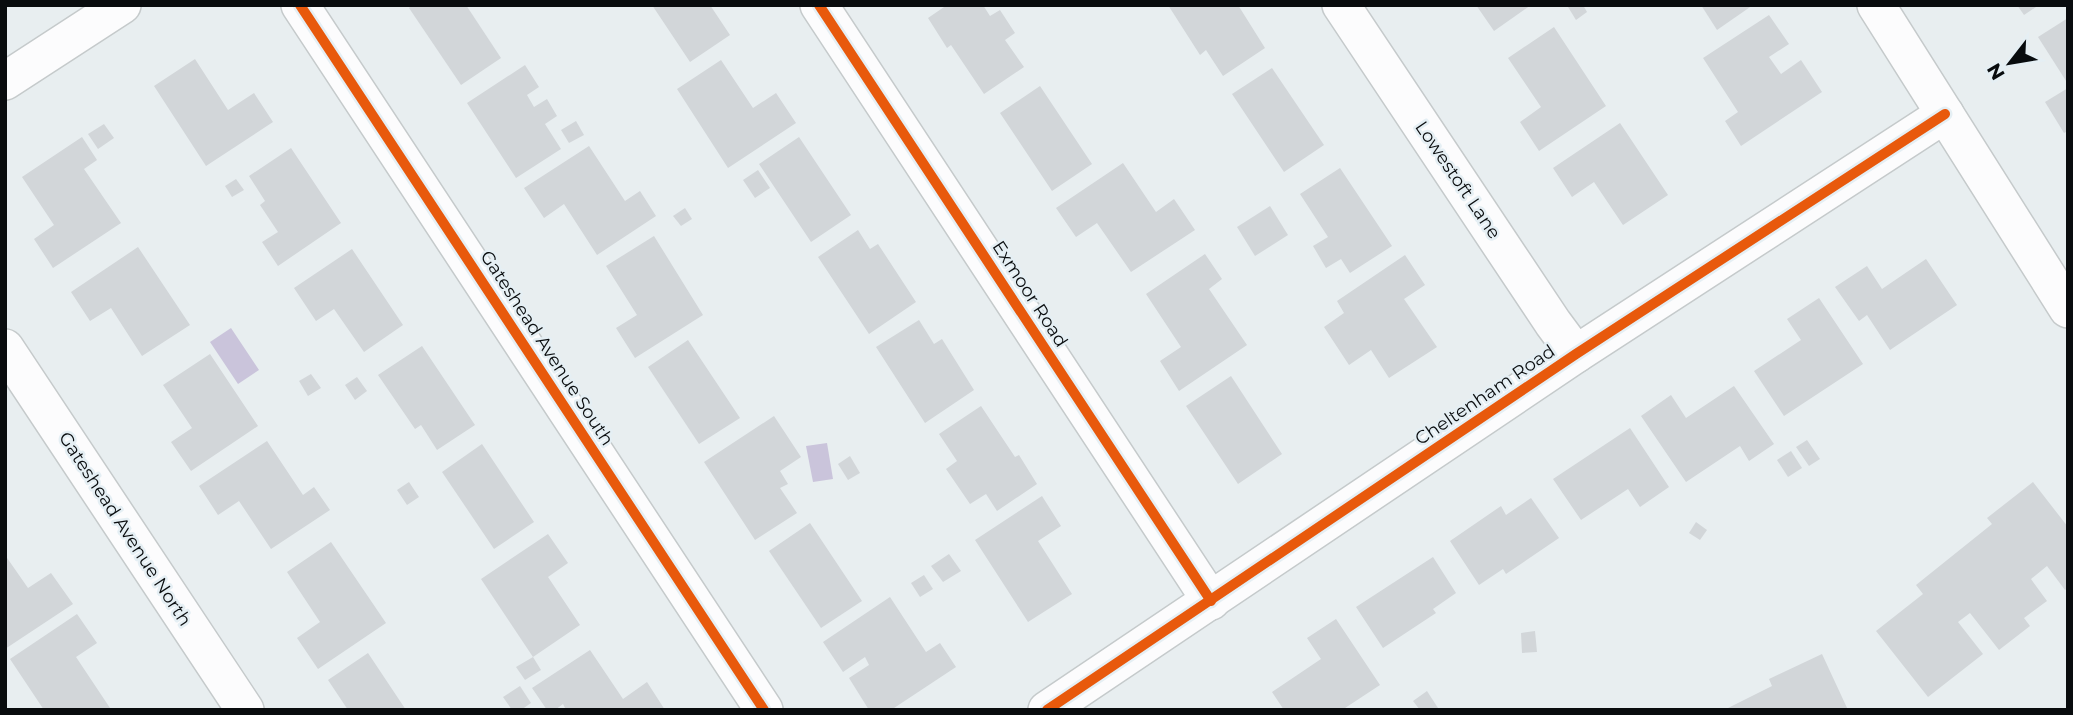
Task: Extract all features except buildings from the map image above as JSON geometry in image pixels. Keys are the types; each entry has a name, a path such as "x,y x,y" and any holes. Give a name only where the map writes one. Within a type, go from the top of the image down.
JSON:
{"street":[{"path":"8,72 122,5"},
{"name":"Gateshead Avenue South","path":"300,5 764,710"},
{"name":"Exmoor Road","path":"819,5 1211,601"},
{"name":"Lowestoft Lane","path":"1342,5 1576,354"},
{"path":"1876,5 2068,309"},
{"name":"Cheltenham Road","path":"1047,710 1576,354 1945,114"},
{"name":"Gateshead Avenue North","path":"5,348 245,710"}],"shaded area":[{"path":"231,328 259,370 238,384 210,342"},
{"path":"827,443 833,479 813,482 806,446"}],"cycle path":[{"path":"300,5 764,710"},
{"path":"819,5 1211,601"},
{"path":"1047,710 1576,354 1945,114"}]}
